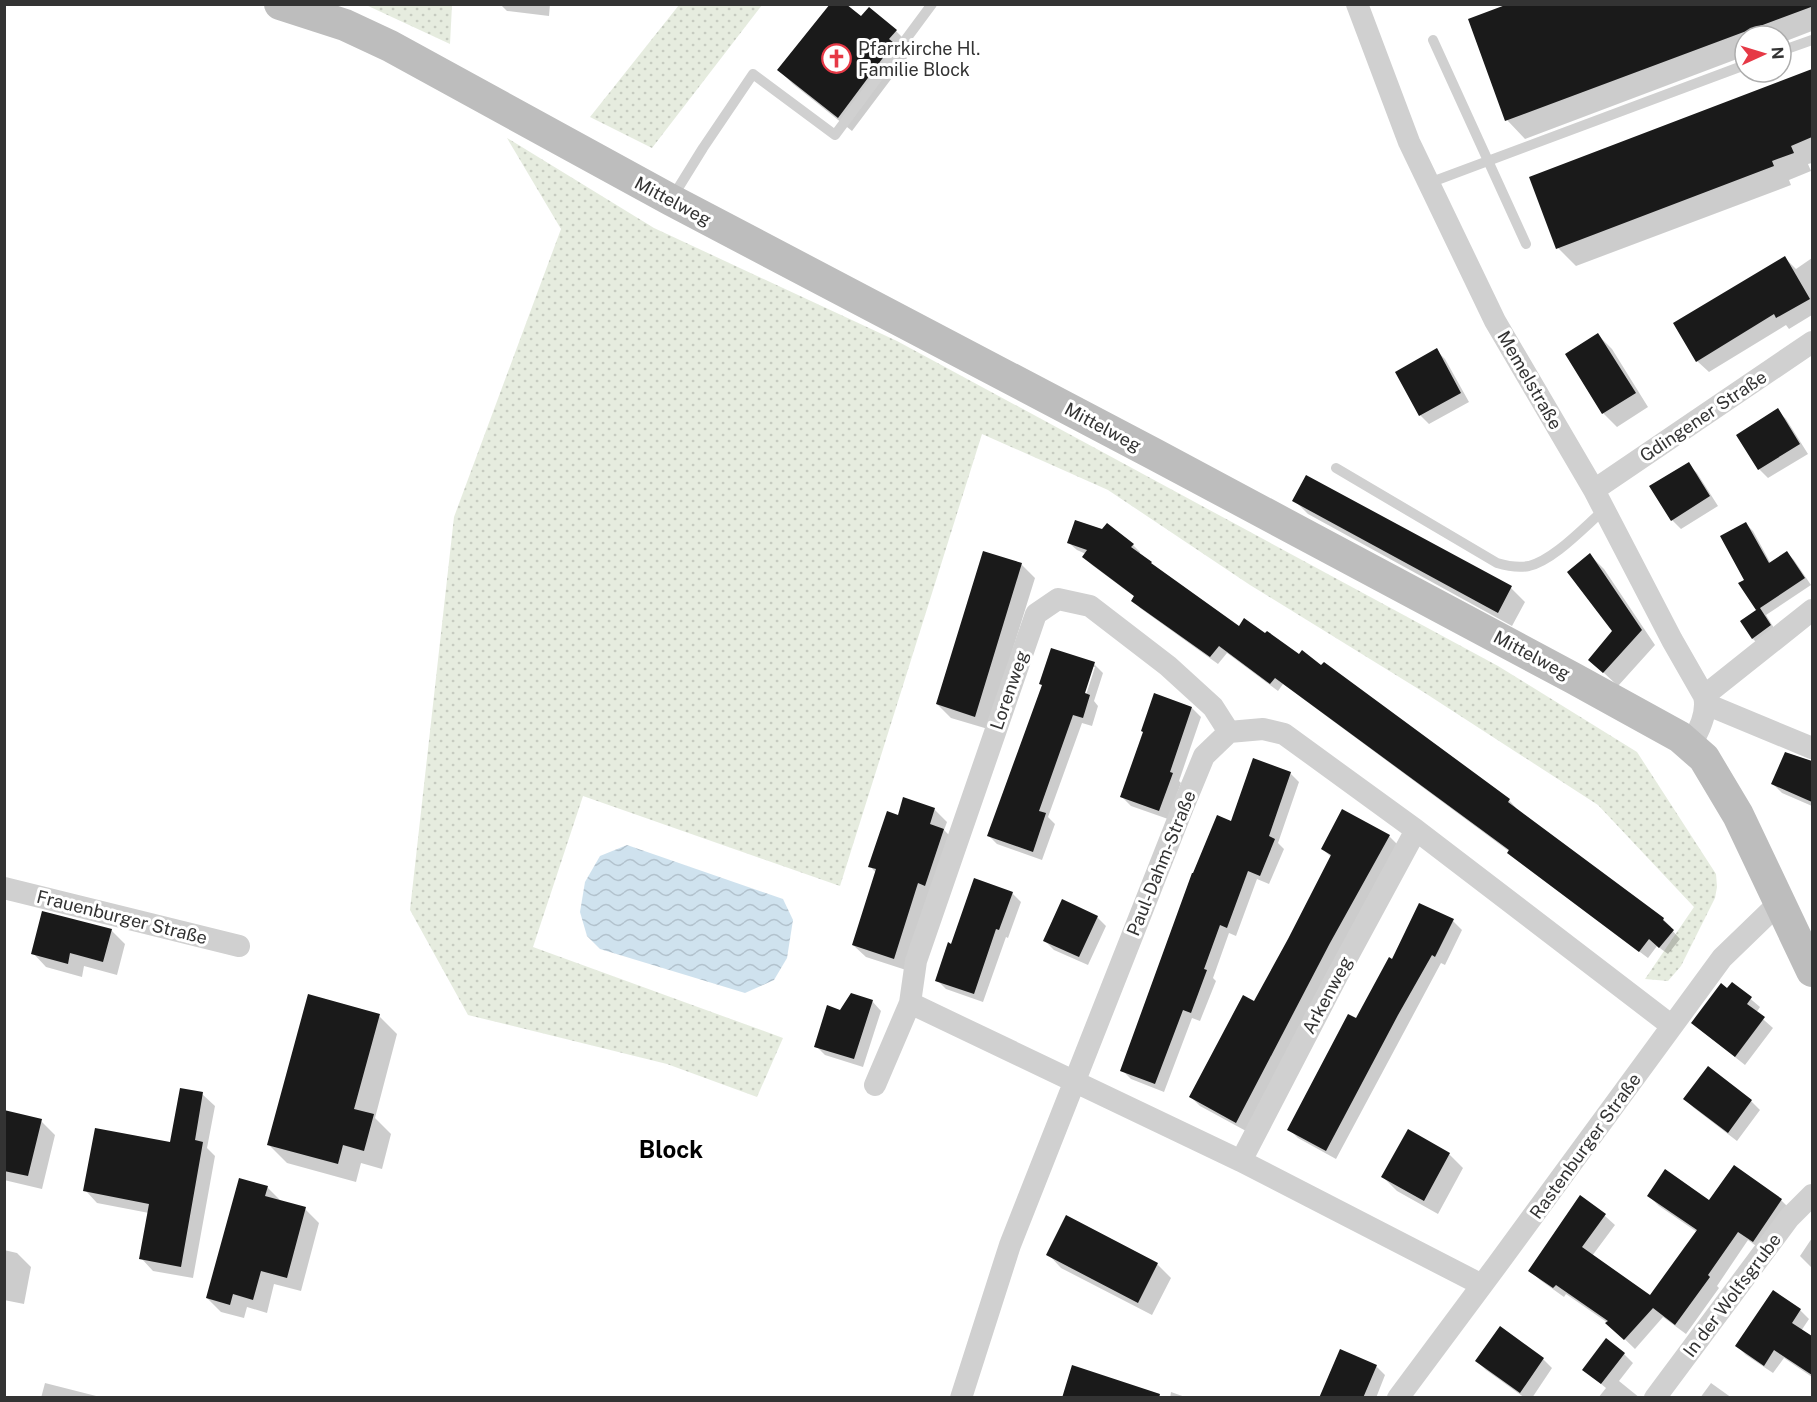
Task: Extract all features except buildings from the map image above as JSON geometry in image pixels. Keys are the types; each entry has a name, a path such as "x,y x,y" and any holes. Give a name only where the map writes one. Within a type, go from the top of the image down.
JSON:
{"main road":[{"name":"Mittelweg","path":"280,4 345,25 390,46 671,200 1573,678 1680,737 1704,758 1738,815 1812,971"}],"street":[{"name":"Memelstraße","path":"1357,4 1409,142 1495,321 1599,500 1705,700"},
{"name":"Gdingener Straße","path":"1599,500 1812,342"},
{"name":"Lorenweg","path":"875,1085 910,1003 916,961 1036,614 1058,599 1090,606 1168,666 1213,707 1229,732"},
{"path":"1690,745 1696,736 1705,700 1812,610"},
{"path":"1705,700 1812,748"},
{"path":"1229,732 1263,729 1284,734 1416,830 1672,1026"},
{"name":"Paul-Dahm-Straße","path":"961,1398 1010,1245 1204,756 1229,732"},
{"name":"Arkenweg","path":"1241,1161 1416,830"},
{"name":"Frauenburger Straße","path":"4,888 239,945"},
{"name":"Rastenburger Straße","path":"1398,1398 1722,958 1780,903"},
{"path":"910,1003 1241,1161 1482,1285"},
{"name":"In der Wolfsgrube","path":"1655,1398 1789,1218 1812,1195"}],"lane":[{"path":"671,200 753,74 835,135 932,4"},
{"path":"1433,40 1526,244"},
{"path":"1793,47 1812,40"},
{"path":"1429,183 1733,69"},
{"path":"1336,468 1497,562 1512,567 1527,566 1552,556 1599,500"}],"shaded area":[{"path":"366,5 452,5 450,44"},
{"path":"679,5 762,5 652,148 590,117"},
{"path":"507,138 654,228 897,341 1498,666 1637,752 1716,874 1715,898 1681,966 1668,981 1645,979 1694,907 1598,805 1425,693 1250,585 1108,490 982,434 840,886 583,796 533,947 783,1038 757,1097 667,1064 468,1015 410,910 454,517 561,229"}],"water":[{"path":"627,845 783,899 793,920 787,958 774,980 745,993 600,949 587,936 580,912 585,882 600,856"}],"place":[{"name":"Pfarrkirche Hl. Familie Block","path":"837,58"}],"district":[{"name":"Block","path":"671,1149"}]}
